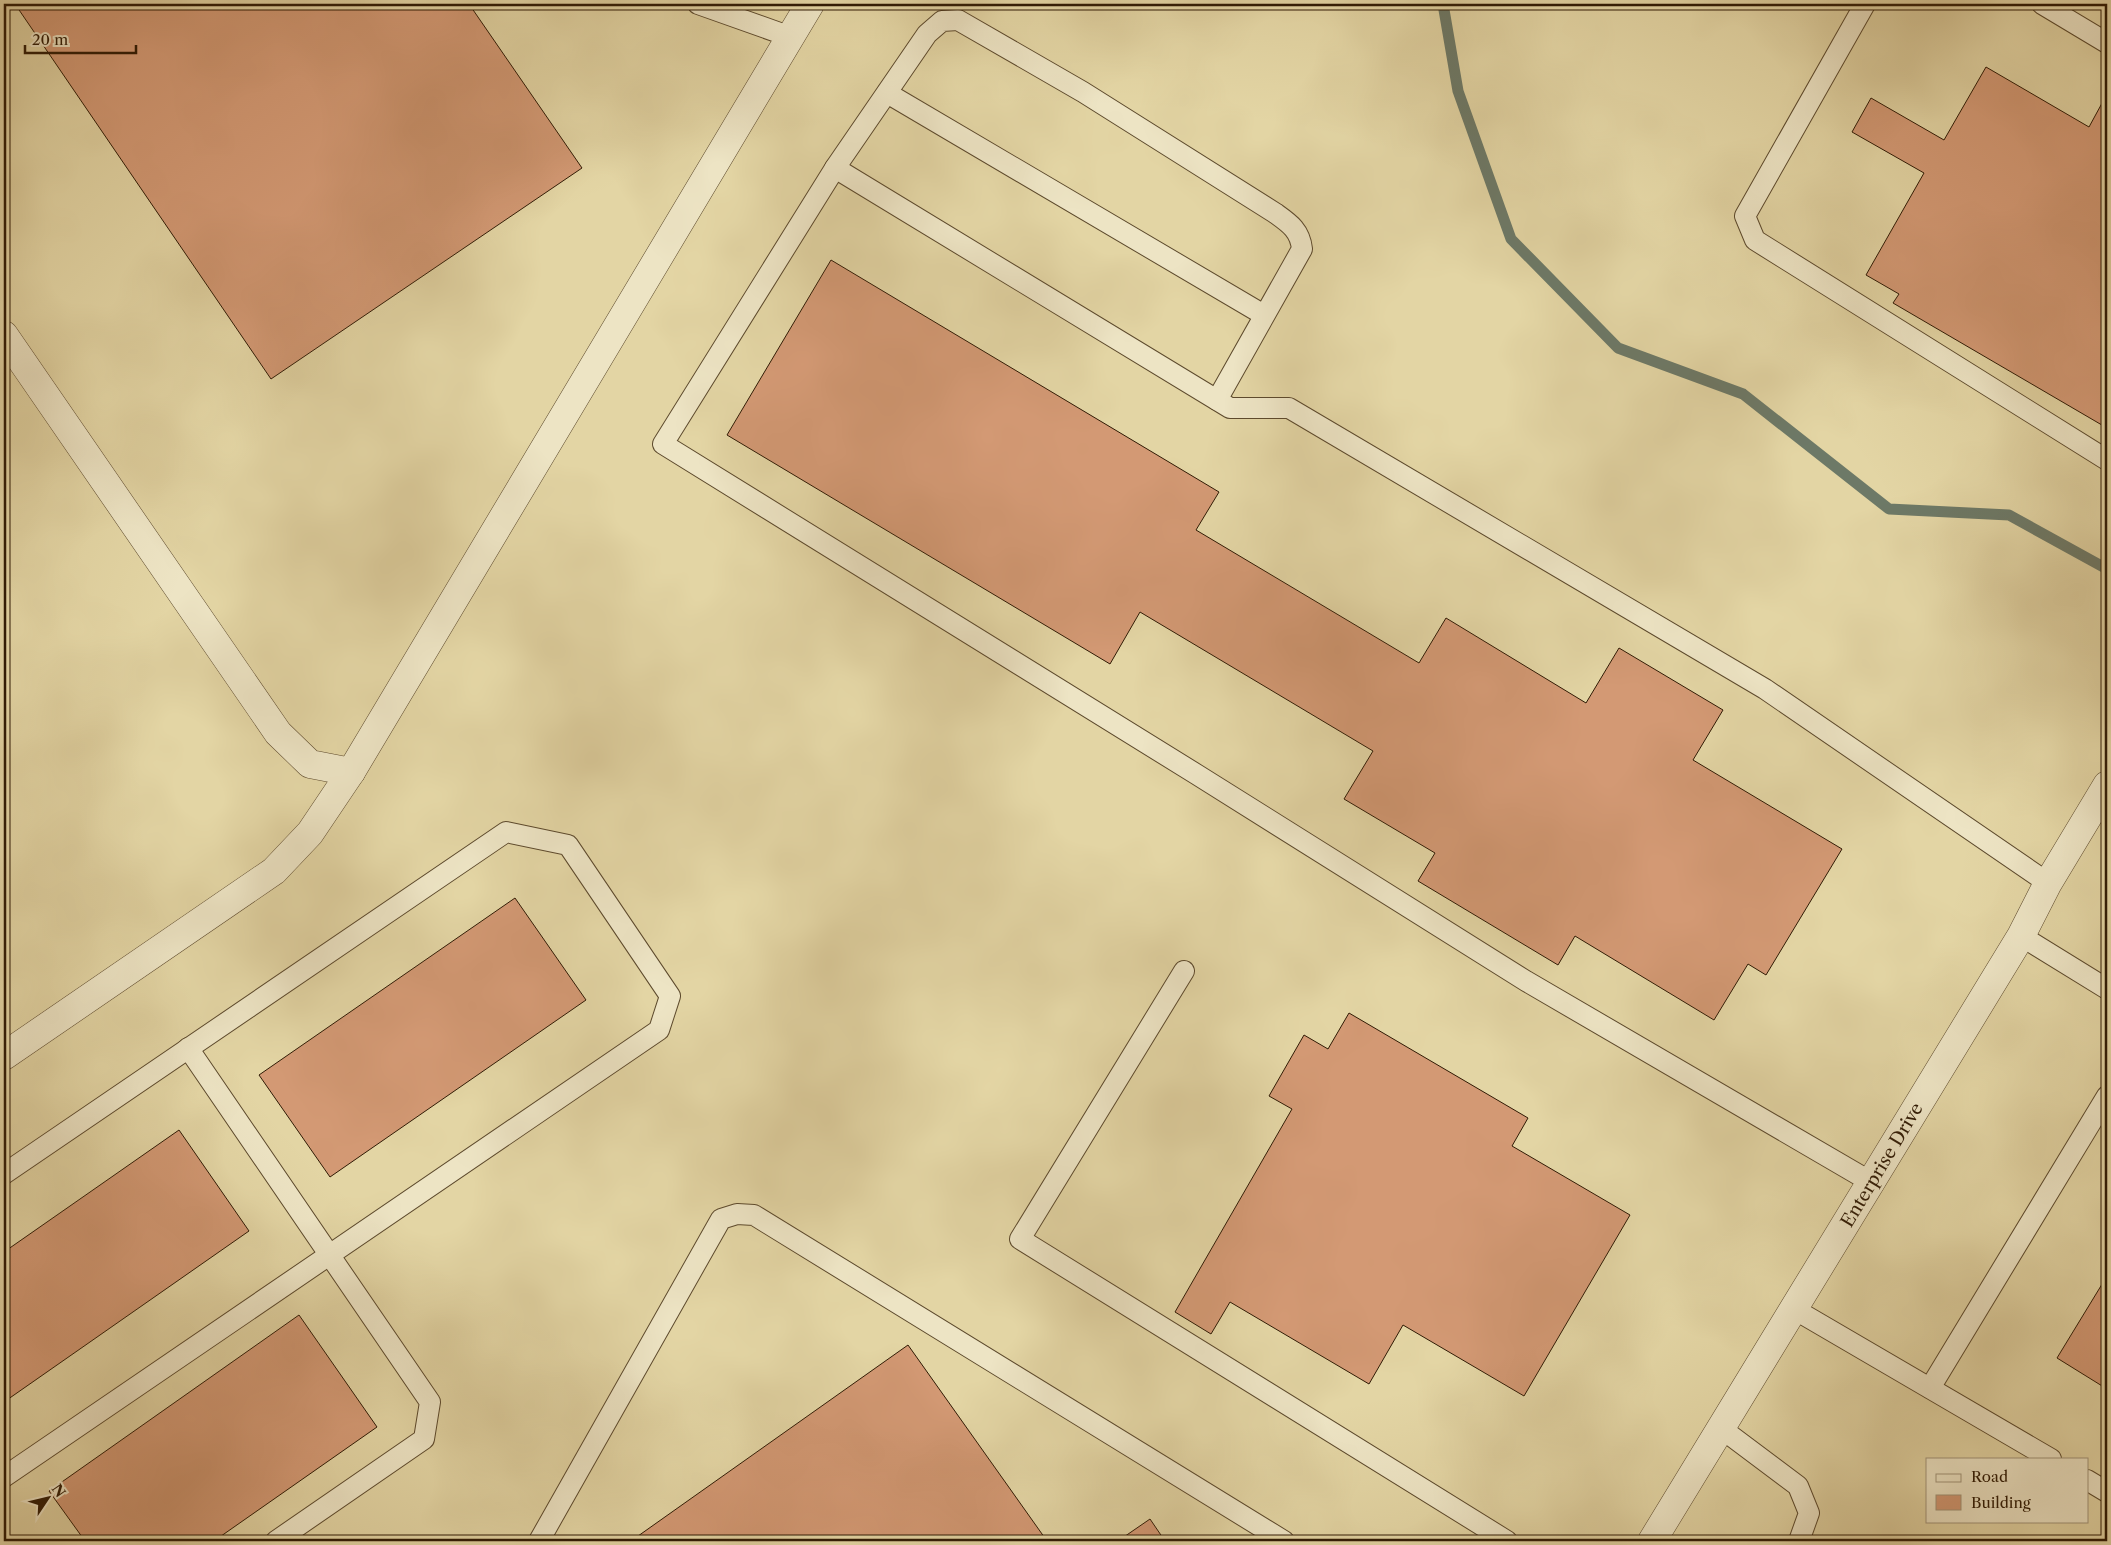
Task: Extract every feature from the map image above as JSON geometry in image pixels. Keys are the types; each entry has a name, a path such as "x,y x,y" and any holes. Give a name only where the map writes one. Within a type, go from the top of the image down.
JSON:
{"street":[{"path":"4,1056 274,871 310,833 351,772 810,4"},
{"path":"4,335 278,733 310,764 351,772"},
{"name":"Enterprise Drive","path":"1652,1541 2021,936 2048,883 2107,785"}],"lane":[{"path":"698,4 790,37"},
{"path":"1864,4 1745,216 1755,240 2107,460"},
{"path":"2042,4 2107,43"},
{"path":"1217,400 1302,249 1301,238 1293,226 1083,92 958,20 942,21 927,34 835,168 663,444 1180,763 1526,981 1871,1182"},
{"path":"887,93 1264,315"},
{"path":"835,168 1230,408 1289,408 1765,689 2048,883"},
{"path":"4,1174 506,832 568,845 670,996 659,1030 4,1477"},
{"path":"2021,936 2107,989"},
{"path":"1184,971 1020,1239 1507,1541"},
{"path":"188,1048 331,1254 430,1402 424,1439 276,1541"},
{"path":"1930,1388 2107,1096"},
{"path":"539,1541 721,1219 737,1214 754,1215 1284,1541"},
{"path":"1794,1309 2048,1458"},
{"path":"1722,1429 1798,1486 1809,1513 1799,1541"},
{"path":"2088,1481 2107,1492"}],"building":[{"path":"15,4 469,4 582,168 271,379"},
{"path":"1986,67 2089,127 2107,94 2107,428 1893,303 1899,294 1866,275 1924,173 1852,132 1871,98 1944,140"},
{"path":"831,260 1219,492 1196,530 1419,663 1446,618 1586,703 1619,648 1723,710 1693,760 1842,849 1766,975 1748,964 1714,1020 1575,936 1558,965 1418,881 1435,853 1344,799 1373,751 1140,612 1110,664 727,435"},
{"path":"515,898 586,1000 330,1177 259,1075"},
{"path":"1349,1013 1528,1118 1512,1146 1630,1215 1524,1396 1403,1325 1369,1384 1230,1302 1211,1334 1175,1312 1292,1109 1269,1096 1304,1035 1328,1049"},
{"path":"179,1130 249,1231 4,1402 4,1252"},
{"path":"2107,1276 2107,1389 2057,1358"},
{"path":"299,1315 377,1427 214,1541 85,1541 49,1491"},
{"path":"908,1345 1047,1541 631,1541"},
{"path":"1150,1519 1165,1541 1118,1541"}],"waterway":[{"path":"1443,4 1458,91 1511,239 1618,348 1743,394 1889,509 2009,515 2107,569"}]}
